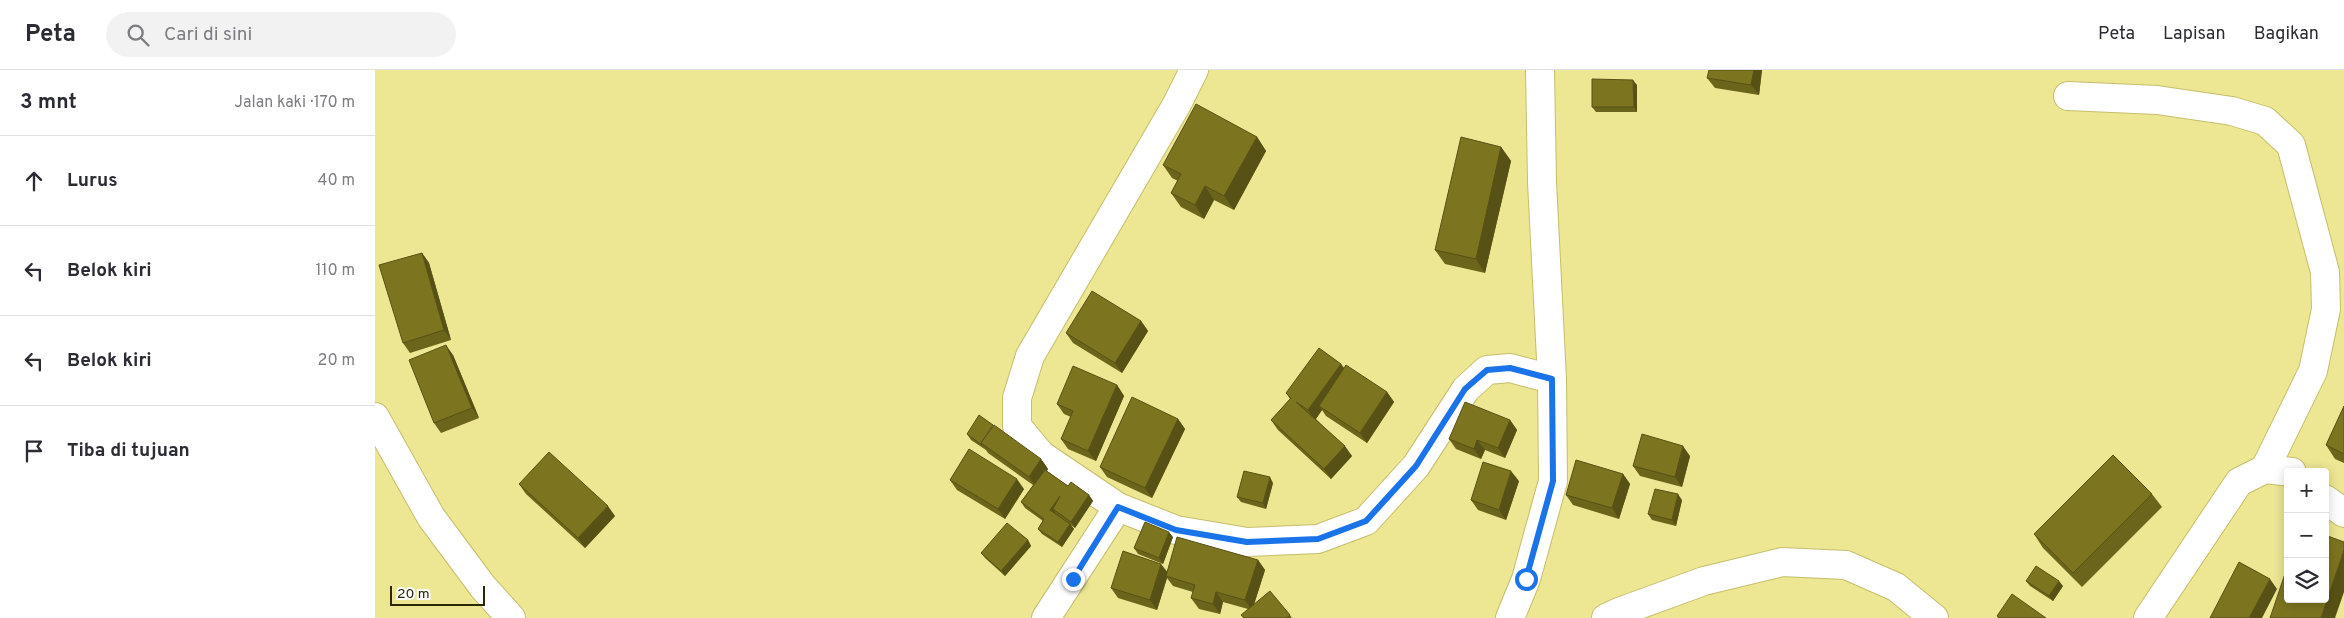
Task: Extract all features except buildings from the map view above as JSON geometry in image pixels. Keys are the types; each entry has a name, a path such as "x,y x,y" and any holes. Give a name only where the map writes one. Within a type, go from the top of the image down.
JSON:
{"street":[{"path":"1194,70 1177,104 1030,356 1017,398 1017,426 1041,455 1118,507 1176,530 1247,542 1318,539 1366,521 1416,466 1465,389 1487,370 1510,368 1552,379"},
{"path":"1511,618 1526,579 1553,481 1552,379 1542,182 1541,70"},
{"path":"2069,96 2157,100 2232,110 2265,121 2291,145 2325,272 2326,309 2313,371 2265,469"},
{"path":"375,416 431,517 483,587 511,618"},
{"path":"2148,618 2239,482 2265,469 2284,471"},
{"path":"2329,502 2344,514"},
{"path":"1046,618 1118,507"},
{"path":"1607,618 1704,581 1782,562 1846,565 1897,587 1934,618"}],"route":[{"path":"1073,579 1118,507 1176,530 1247,542 1318,539 1366,521 1416,466 1465,389 1487,370 1510,368 1552,379 1553,481 1526,579"}]}
